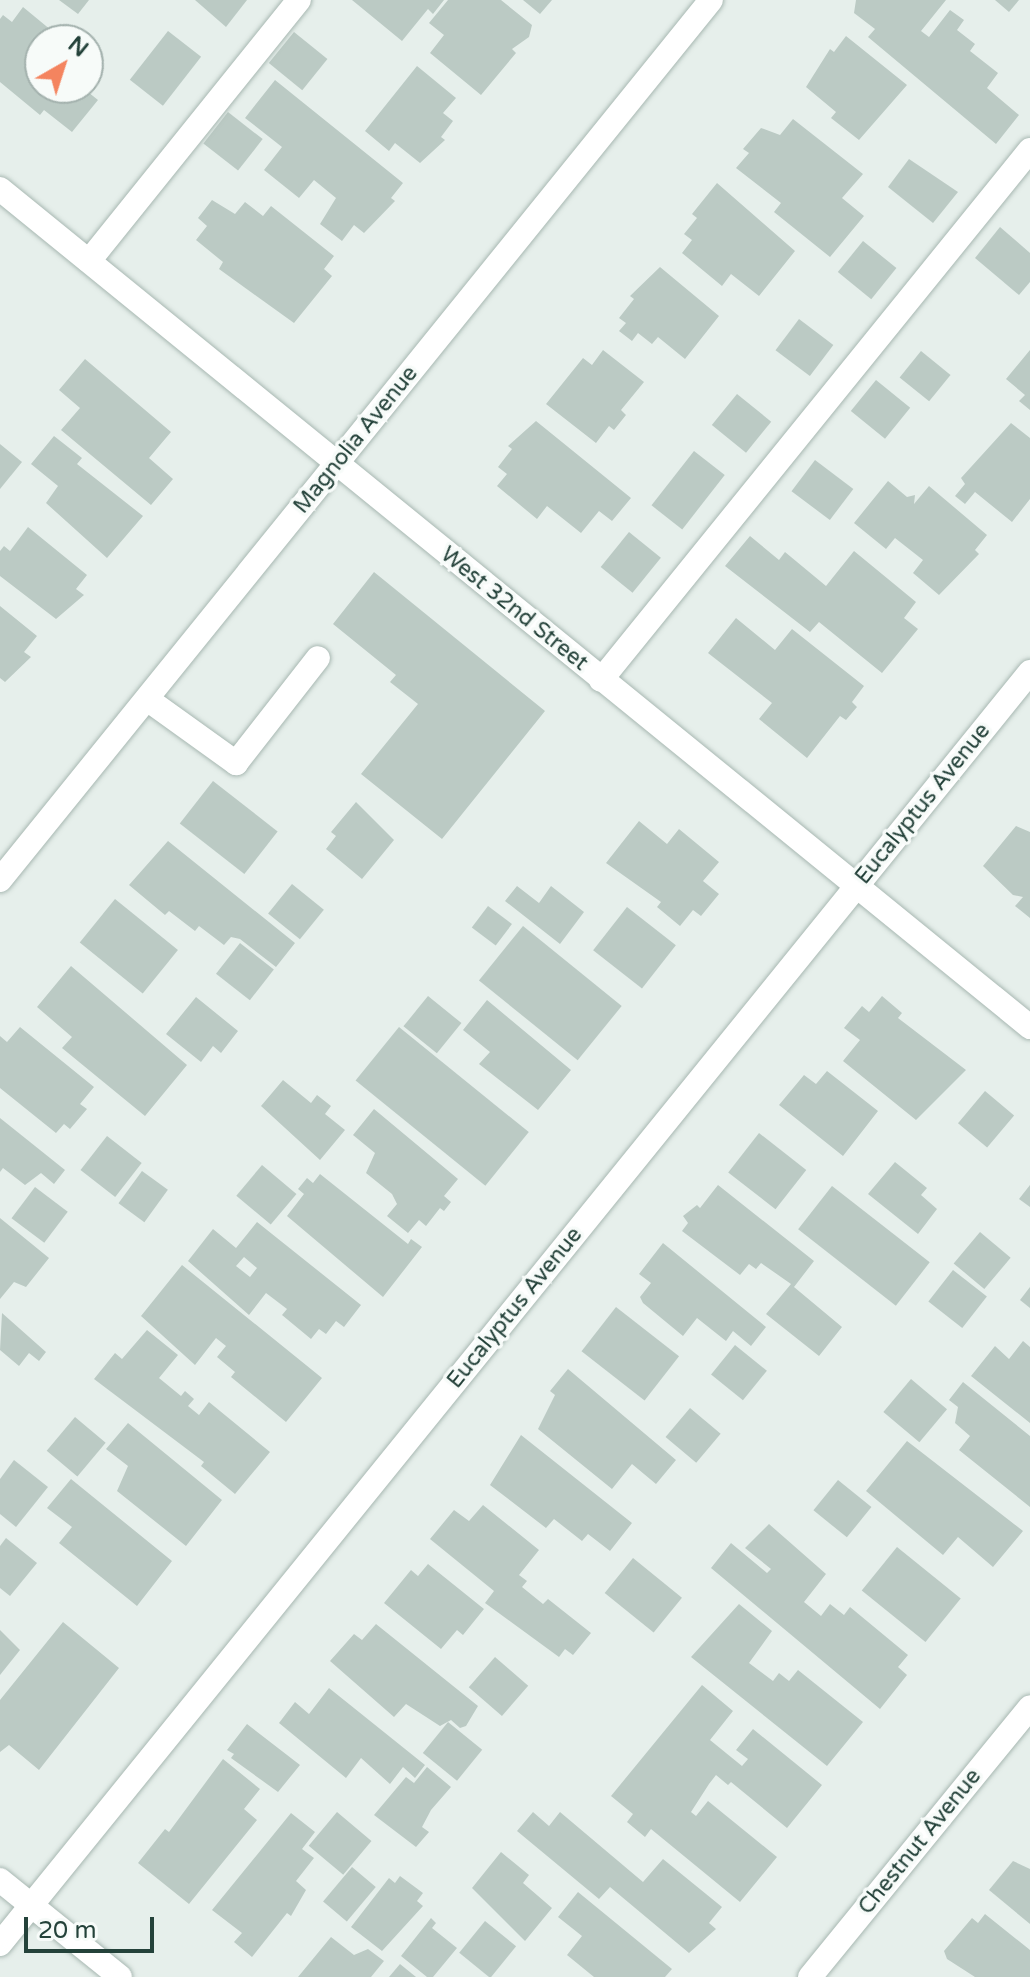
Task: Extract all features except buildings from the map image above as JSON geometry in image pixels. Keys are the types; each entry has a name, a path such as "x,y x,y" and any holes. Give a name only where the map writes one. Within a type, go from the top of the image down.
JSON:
{"street":[{"path":"89,261 299,0"},
{"name":"Magnolia Avenue","path":"0,880 711,0"},
{"path":"601,680 1030,150"},
{"name":"West 32nd Street","path":"0,189 1030,1027"},
{"path":"147,699 236,763 318,658"},
{"name":"Eucalyptus Avenue","path":"0,1944 1030,672"},
{"name":"Chestnut Avenue","path":"810,1977 1030,1707"},
{"path":"0,1880 120,1977"}]}
